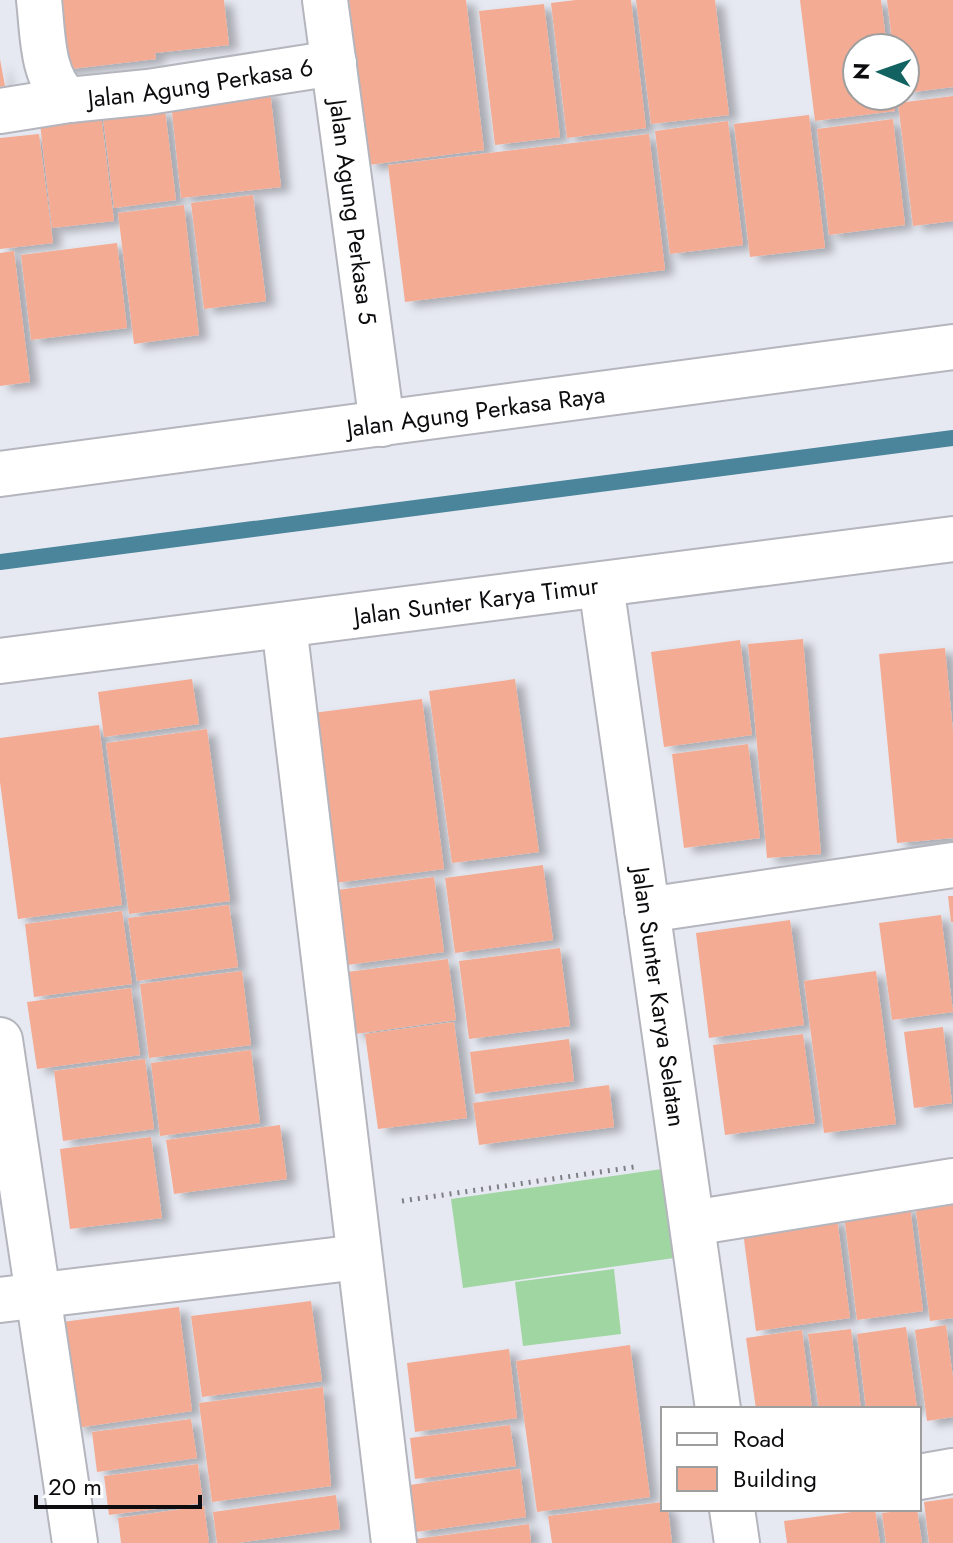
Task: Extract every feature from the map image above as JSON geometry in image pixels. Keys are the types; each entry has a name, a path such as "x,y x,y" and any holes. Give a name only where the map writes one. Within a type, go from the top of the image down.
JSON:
{"street":[{"name":"Jalan Agung Perkasa 6","path":"39,0 49,71 56,91 69,100"},
{"name":"Jalan Agung Perkasa 5","path":"325,0 382,424"},
{"name":"Jalan Agung Perkasa 6","path":"0,111 334,63"},
{"name":"Jalan Agung Perkasa Raya","path":"0,474 953,347"},
{"name":"Jalan Sunter Karya Timur","path":"0,661 953,539"},
{"name":"Jalan Sunter Karya Selatan","path":"601,585 718,1407"},
{"path":"284,625 394,1543"},
{"path":"647,910 953,865"},
{"path":"0,1040 19,1298 75,1543"},
{"path":"692,1223 953,1181"},
{"path":"19,1298 359,1257"},
{"path":"921,1477 953,1471"},
{"path":"732,1511 737,1543"}],"path":[{"path":"354,1208 683,1160"}],"green space":[{"path":"662,1169 674,1258 463,1288 451,1199"},
{"path":"614,1269 621,1334 523,1346 515,1282"}],"building":[{"path":"45,0 224,0 229,45 155,53 156,59 54,71"},
{"path":"349,0 466,0 484,150 368,165"},
{"path":"631,0 646,128 567,138 551,3"},
{"path":"636,0 715,0 729,115 651,124"},
{"path":"800,0 881,0 885,32 841,32 841,112 887,112 815,121"},
{"path":"887,0 953,0 953,87 921,91 921,32 891,32"},
{"path":"544,4 560,137 495,145 479,11"},
{"path":"0,59 5,86 0,87"},
{"path":"270,91 281,187 181,198 171,102"},
{"path":"953,96 953,221 913,226 899,112 921,112 921,100"},
{"path":"100,107 114,221 52,228 39,115"},
{"path":"165,110 176,200 114,208 103,118"},
{"path":"809,115 825,248 750,257 734,124"},
{"path":"893,119 905,225 829,235 817,129"},
{"path":"728,121 743,245 670,254 655,131"},
{"path":"39,134 53,243 0,249 0,138"},
{"path":"649,134 665,270 405,302 388,165"},
{"path":"253,195 266,301 204,309 191,203"},
{"path":"184,205 199,335 134,344 118,213"},
{"path":"117,243 127,328 31,340 21,255"},
{"path":"14,251 30,382 0,386 0,253"},
{"path":"803,639 821,854 767,858 748,644"},
{"path":"740,640 752,735 664,747 651,652"},
{"path":"945,648 953,732 953,838 897,843 879,654"},
{"path":"192,679 199,724 104,737 98,692"},
{"path":"515,679 539,852 452,863 429,691"},
{"path":"422,699 444,869 335,883 313,713"},
{"path":"99,725 122,905 18,919 0,782 0,738"},
{"path":"207,729 230,901 129,914 106,743"},
{"path":"748,744 760,838 684,848 672,754"},
{"path":"543,865 553,940 455,953 445,878"},
{"path":"434,877 444,952 347,965 337,890"},
{"path":"948,896 953,896 953,922 951,922"},
{"path":"229,905 238,967 137,981 128,918"},
{"path":"122,911 132,984 34,997 25,924"},
{"path":"941,915 953,1012 892,1020 879,923"},
{"path":"790,920 804,1025 709,1038 696,933"},
{"path":"560,948 570,1026 469,1039 459,961"},
{"path":"448,959 456,1020 355,1034 347,972"},
{"path":"242,971 251,1045 149,1058 140,984"},
{"path":"876,971 896,1124 824,1133 804,981"},
{"path":"131,988 140,1055 37,1069 27,1002"},
{"path":"454,1022 467,1118 378,1129 365,1034"},
{"path":"943,1027 952,1103 914,1108 904,1032"},
{"path":"803,1034 815,1123 725,1135 713,1045"},
{"path":"569,1039 574,1081 475,1094 470,1052"},
{"path":"251,1050 260,1123 160,1136 151,1063"},
{"path":"145,1059 154,1129 63,1141 54,1071"},
{"path":"609,1085 614,1127 479,1145 473,1103"},
{"path":"280,1125 287,1179 174,1194 166,1140"},
{"path":"151,1137 162,1218 70,1229 60,1149"},
{"path":"953,1183 953,1318 930,1321 913,1188"},
{"path":"910,1206 923,1311 857,1320 844,1215"},
{"path":"837,1218 850,1318 756,1331 743,1232"},
{"path":"311,1301 322,1381 202,1397 191,1316"},
{"path":"179,1307 192,1411 76,1428 62,1322"},
{"path":"946,1325 953,1378 953,1417 927,1421 915,1330"},
{"path":"906,1327 917,1407 866,1407 857,1334"},
{"path":"851,1329 861,1407 819,1407 808,1334"},
{"path":"802,1330 812,1407 756,1407 746,1338"},
{"path":"630,1345 650,1497 537,1512 516,1361"},
{"path":"509,1349 517,1418 415,1432 407,1363"},
{"path":"323,1387 331,1486 212,1502 199,1403"},
{"path":"191,1419 197,1458 97,1472 92,1432"},
{"path":"510,1425 516,1466 415,1479 410,1438"},
{"path":"198,1464 203,1503 109,1515 104,1476"},
{"path":"520,1469 526,1517 416,1532 410,1485"},
{"path":"336,1495 340,1529 217,1543 213,1512"},
{"path":"953,1498 953,1543 929,1543 924,1502"},
{"path":"661,1502 661,1511 668,1511 672,1543 552,1543 548,1516"},
{"path":"204,1506 209,1543 121,1543 118,1518"},
{"path":"875,1511 880,1543 787,1543 784,1521"},
{"path":"917,1511 922,1543 886,1543 882,1513"},
{"path":"529,1524 531,1543 416,1543 415,1539"}],"waterway":[{"path":"0,562 953,438"}]}
